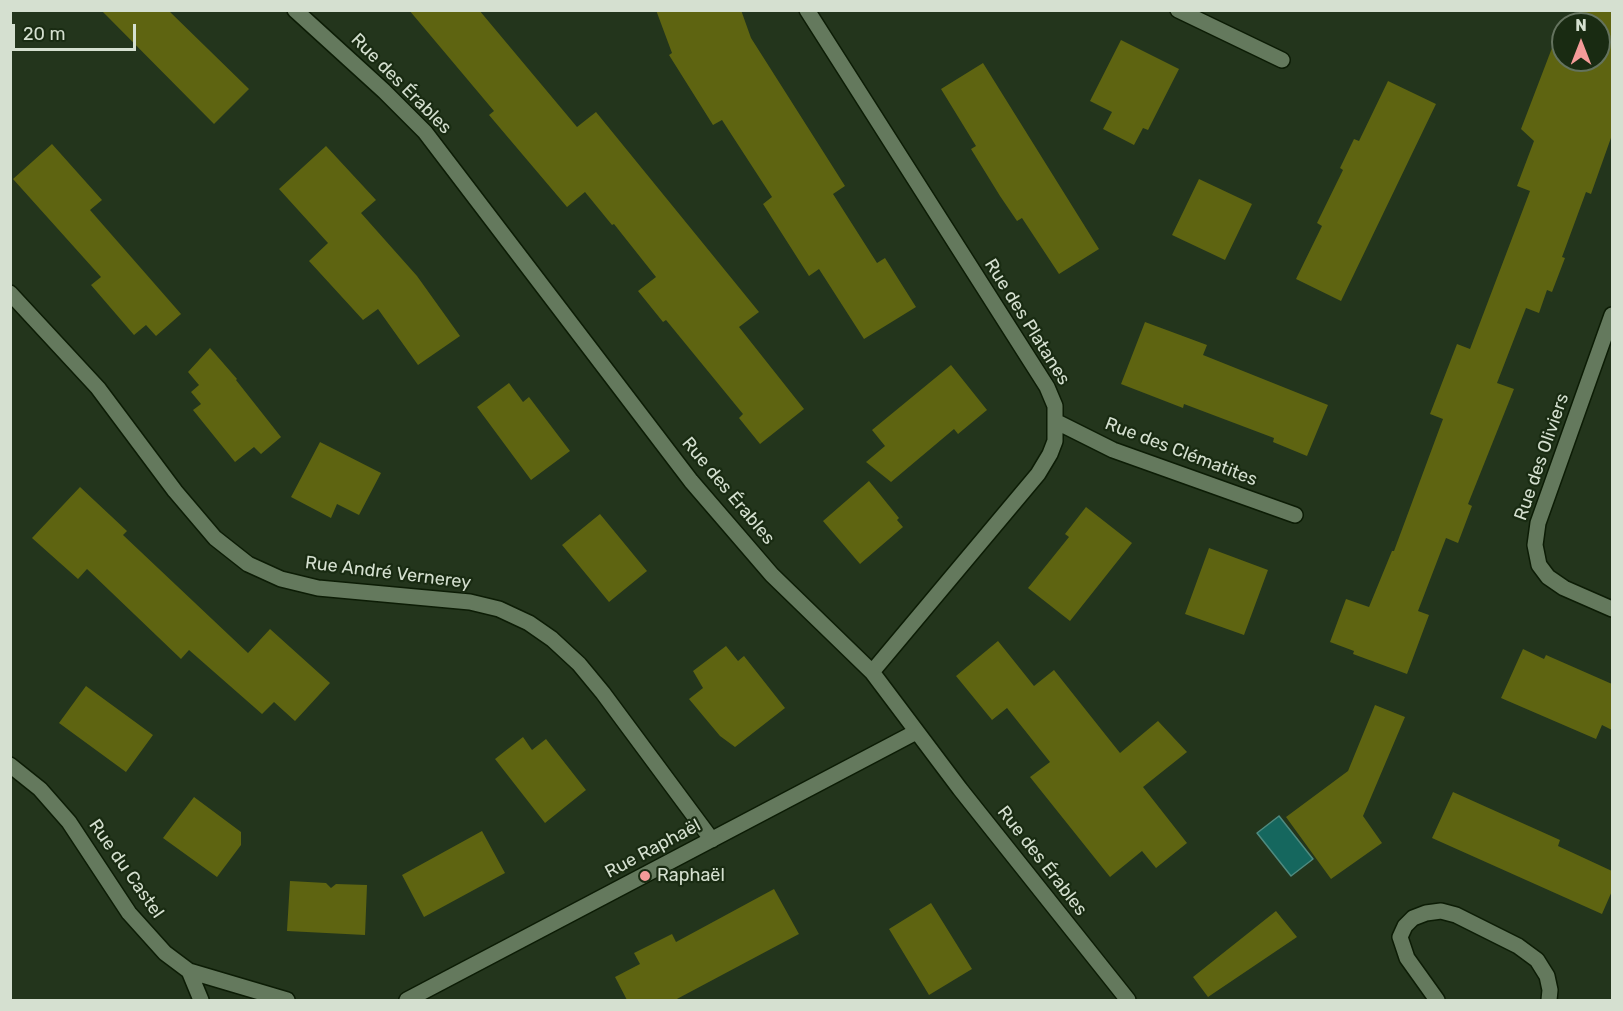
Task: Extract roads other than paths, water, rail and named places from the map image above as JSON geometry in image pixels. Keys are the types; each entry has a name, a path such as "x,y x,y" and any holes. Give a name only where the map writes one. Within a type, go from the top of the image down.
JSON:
{"street":[{"name":"Rue des Érables","path":"296,10 425,132 691,481 772,575 872,672 916,732 1128,1000"},
{"name":"Rue des Platanes","path":"807,10 1047,387 1055,406 1053,448 1038,474 872,672"},
{"path":"1178,10 1282,60"},
{"name":"Rue André Vernerey","path":"10,292 98,388 176,491 215,538 248,564 281,579 318,588 470,602 499,609 529,623 552,639 591,679 712,840"},
{"name":"Rue des Oliviers","path":"1612,315 1538,523 1535,545 1539,565 1548,577 1564,588 1612,609"},
{"name":"Rue des Clématites","path":"1055,421 1113,450 1295,515"},
{"name":"Rue Raphaël","path":"407,1000 916,732"},
{"name":"Rue du Castel","path":"10,765 40,789 69,822 129,913 165,953 189,970 288,1000"},
{"path":"1437,1000 1407,958 1400,937 1405,926 1413,918 1441,911 1456,915 1508,941 1537,960 1547,976 1550,990 1549,1000"},
{"path":"189,970 201,1000"}],"water":[{"path":"1279,816 1313,859 1291,876 1257,833"}],"place":[{"name":"Raphaël","path":"645,876"}]}
